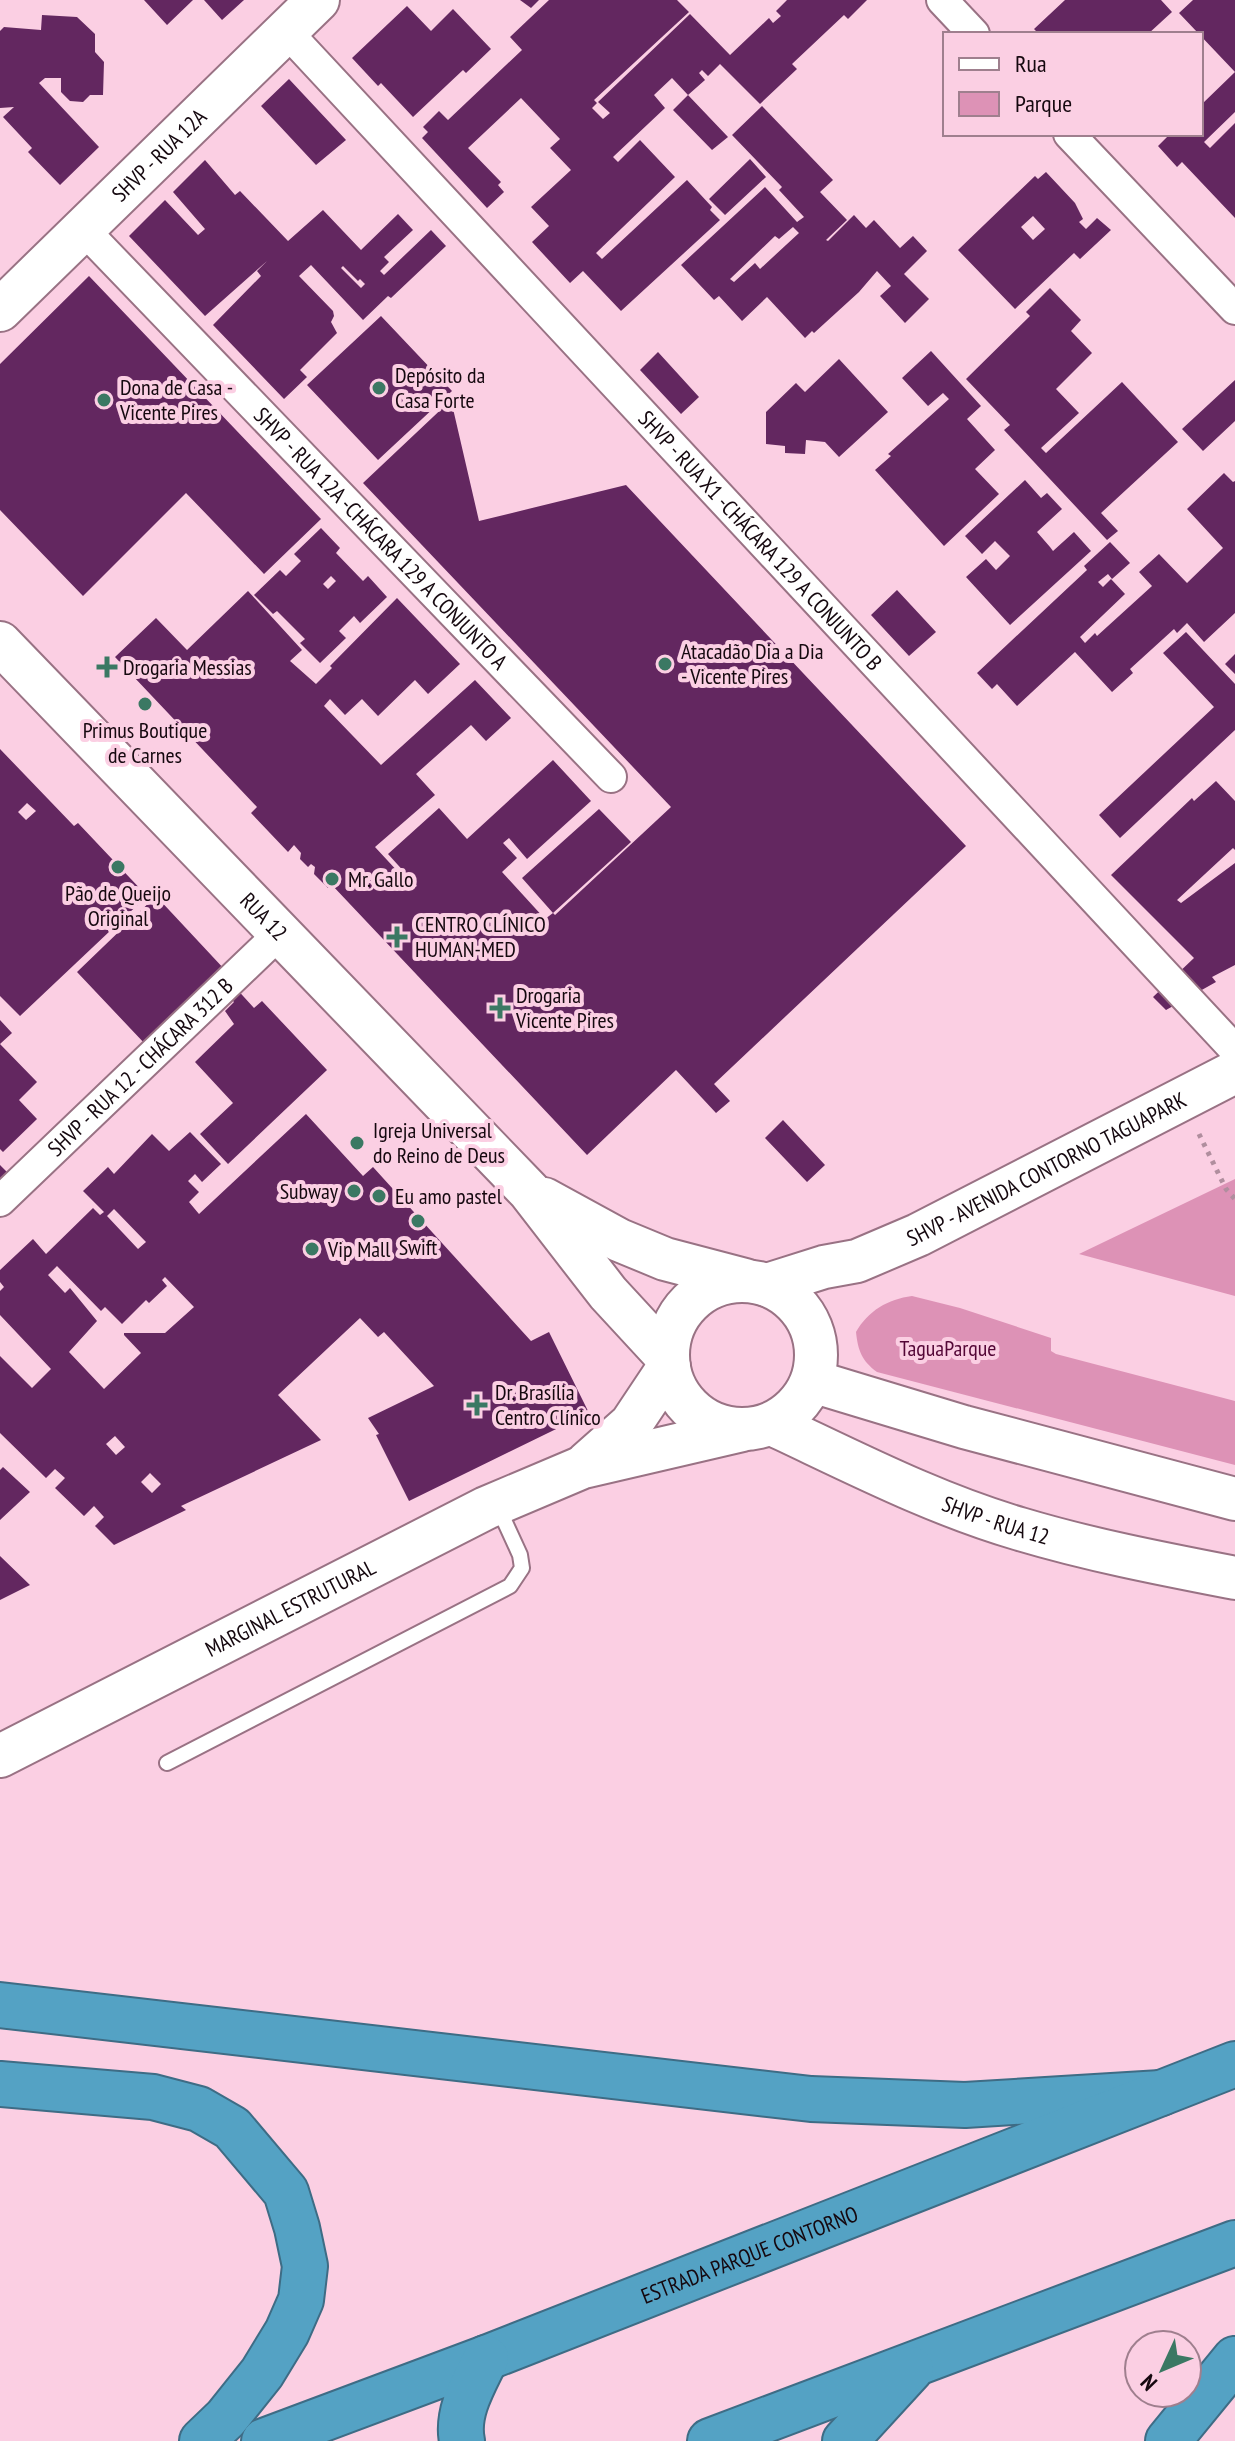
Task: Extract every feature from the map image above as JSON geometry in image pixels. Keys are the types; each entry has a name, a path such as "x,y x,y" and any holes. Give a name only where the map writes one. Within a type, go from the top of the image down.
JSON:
{"highway":[{"path":"0,2005 811,2099 965,2105 1161,2093"},
{"name":"ESTRADA PARQUE CONTORNO","path":"264,2441 486,2358 1235,2064"},
{"path":"0,2084 153,2097 199,2109 232,2128 286,2192 305,2266 301,2300 287,2332 262,2373 226,2418 202,2441"},
{"path":"710,2441 1235,2243"},
{"path":"462,2441 463,2408 486,2358"},
{"path":"1168,2441 1235,2359"},
{"path":"845,2441 917,2362"}],"street":[{"name":"SHVP - RUA 12A","path":"0,310 318,0"},
{"path":"942,0 972,32"},
{"name":"SHVP - RUA X1 -CHÁCARA 129 A CONJUNTO B","path":"286,31 1235,1050"},
{"path":"1071,136 1235,309"},
{"name":"SHVP - RUA 12A -CHÁCARA 129 A CONJUNTO A","path":"84,230 611,777"},
{"name":"RUA 12","path":"0,643 529,1191"},
{"name":"SHVP - RUA 12 - CHÁCARA 312 B","path":"0,1201 279,934"},
{"name":"SHVP - AVENIDA CONTORNO TAGUAPARK","path":"758,1283 857,1261 918,1235 1235,1072"},
{"path":"529,1191 619,1240 654,1254 758,1283 788,1297 805,1315 816,1347 812,1381 796,1407 757,1427 716,1425 692,1410 678,1391 668,1362 608,1293 529,1191"},
{"name":"SHVP - AVENIDA CONTORNO TAGUAPARK","path":"805,1315 857,1261"},
{"path":"668,1362 671,1333 682,1310 701,1293 724,1282 758,1283"},
{"name":"MARGINAL ESTRUTURAL","path":"583,1467 631,1424 668,1362"},
{"path":"812,1381 979,1431 1235,1499"},
{"name":"MARGINAL ESTRUTURAL","path":"0,1756 496,1503 583,1467 757,1427"},
{"name":"SHVP - RUA 12","path":"757,1427 930,1498 1018,1529 1130,1558 1235,1578"}],"lane":[{"path":"167,1763 510,1586 522,1568 520,1555 496,1503"}],"path":[{"path":"1182,1099 1226,1189 1235,1199"}],"green space":[{"path":"1235,1179 1235,1296 1079,1254"},
{"name":"TaguaParque","path":"912,1296 1051,1338 1051,1351 1056,1354 1235,1401 1235,1465 877,1372 862,1355 856,1332 866,1318 880,1307"}],"building":[{"path":"144,0 193,0 167,25"},
{"path":"204,0 244,0 222,20"},
{"path":"520,0 539,0 531,8"},
{"path":"549,0 677,0 689,12 594,100 597,103 592,108 603,119 610,113 598,102 690,14 730,55 769,18 773,23 781,16 776,11 787,0 867,0 848,19 844,15 792,64 797,69 760,104 720,64 708,76 702,70 699,73 705,80 688,95 672,78 654,95 665,108 613,157 618,162 640,140 675,177 596,253 602,259 687,180 720,220 621,311 583,271 570,283 532,242 549,226 531,207 571,170 550,148 560,139 521,98 468,148 501,182 498,185 504,192 487,208 422,138 428,132 423,127 439,111 448,120 522,50 510,37"},
{"path":"1065,0 1161,0 1172,12 1150,32 1037,32 1034,29"},
{"path":"1193,0 1235,0 1235,72 1203,38 1203,32 1197,32 1179,13"},
{"path":"407,6 431,31 453,9 491,49 466,73 463,70 413,117 352,58"},
{"path":"42,15 77,17 95,34 95,52 104,62 103,95 90,95 83,102 70,101 61,92 61,78 45,78 39,83 99,147 60,185 28,152 32,148 3,117 14,107 0,108 0,31 4,27 41,30"},
{"path":"1235,72 1235,112 1204,142 1210,148 1235,123 1235,218 1182,162 1177,167 1158,146 1168,136 1203,136 1203,103"},
{"path":"289,79 346,140 316,165 261,106"},
{"path":"688,95 728,137 712,150 673,110"},
{"path":"762,106 833,180 820,192 847,220 826,240 854,215 866,228 874,220 900,248 913,236 927,251 904,274 929,299 905,323 880,296 891,286 877,271 859,292 805,338 767,297 742,321 719,296 714,300 681,265 765,187 797,222 804,217 779,190 782,187 732,135","holes":["793,227 799,233 760,269 755,263 734,282 730,279 775,236 779,239"]},
{"path":"750,159 766,177 725,215 709,199"},
{"path":"205,160 235,195 240,191 288,241 323,210 361,250 398,214 413,230 384,257 389,262 380,271 384,275 431,230 446,246 363,320 311,265 299,276 333,311 331,322 337,333 300,370 307,377 284,399 213,325 261,276 257,271 267,261 205,316 129,236 165,200 198,235 205,229 173,192","holes":["343,266 358,281 360,279 365,284 361,288 341,268"]},
{"path":"1046,172 1075,203 1083,219 1079,222 1086,229 1097,218 1111,230 1080,259 1074,253 1015,309 958,250 1035,176 1038,179","holes":["1033,216 1045,229 1033,240 1021,227"]},
{"name":"Dona de Casa - Vicente Pires","path":"89,276 321,519 264,574 186,493 83,596 0,510 0,364"},
{"path":"1050,288 1081,320 1071,331 1092,353 1056,389 1079,413 1041,448 1046,453 1122,382 1178,442 1101,513 1118,531 1107,540 1004,430 1010,425 966,379 1030,316 1026,312"},
{"name":"Depósito da Casa Forte","path":"381,316 452,391 378,460 307,385"},
{"path":"931,351 981,406 967,419 995,450 975,469 999,494 944,546 875,470 891,456 888,454 949,399 943,393 928,406 902,378"},
{"path":"658,352 699,397 681,414 640,370"},
{"path":"839,359 888,412 839,457 825,442 806,440 805,454 785,453 785,446 766,444 766,412 796,383 805,392"},
{"path":"1235,380 1235,421 1203,451 1182,429"},
{"path":"451,400 479,521 626,485 966,846 714,1084 730,1101 716,1113 676,1070 587,1155 331,884 328,888 314,874 315,867 311,864 308,867 300,859 301,853 294,845 288,852 251,813 257,807 115,657 156,618 187,650 248,591 302,650 290,661 316,684 397,598 460,664 428,694 415,680 378,716 362,699 345,715 330,699 324,706 381,765 475,680 511,718 486,741 471,725 416,774 435,795 375,847 413,888 417,886 388,854 439,808 467,839 553,760 591,801 527,859 509,838 503,843 517,858 502,872 545,919 553,913 555,915 671,807 363,483"},
{"path":"1224,473 1235,481 1235,613 1204,642 1187,623 1177,633 1174,629 1130,669 1133,673 1112,692 1075,652 1017,706 997,684 992,689 977,673 1087,570 1084,566 1110,542 1130,563 1112,579 1108,574 1098,582 1103,587 1111,579 1125,594 1080,637 1085,643 1095,633 1097,636 1152,586 1139,572 1159,554 1187,583 1223,548 1187,509"},
{"path":"1025,480 1041,498 1047,493 1062,509 1037,532 1053,551 1074,532 1091,551 1010,625 966,577 986,559 996,570 1010,556 995,541 982,554 965,536"},
{"path":"321,528 340,548 336,553 363,581 368,576 387,597 360,623 354,616 339,631 346,638 320,663 300,643 305,639 277,611 273,614 254,595 280,570 286,576 301,561 294,554","holes":["331,576 336,581 328,589 323,584"]},
{"path":"897,590 936,632 909,656 871,615"},
{"path":"1186,632 1235,684 1235,730 1120,838 1099,815 1214,707 1163,653"},
{"path":"1235,654 1235,674 1225,664"},
{"path":"0,749 74,826 78,823 147,896 20,1016 0,996","holes":["27,803 36,811 26,820 18,812"]},
{"path":"1216,781 1235,801 1235,850 1233,848 1177,900 1181,903 1235,863 1235,965 1212,977 1216,982 1166,1010 1153,997 1194,958 1111,875 1192,798 1194,801"},
{"path":"599,809 631,842 553,913 522,878"},
{"path":"156,896 226,971 223,974 254,1008 262,1001 327,1070 228,1164 200,1134 233,1103 195,1062 234,1024 225,1011 234,1002 214,982 146,1045 77,972"},
{"path":"0,1020 12,1033 0,1044"},
{"path":"0,1044 37,1082 19,1100 37,1119 3,1152 0,1149"},
{"path":"306,1114 363,1176 373,1167 531,1341 549,1332 589,1413 409,1501 376,1435 379,1434 368,1418 434,1386 384,1332 378,1337 360,1318 278,1395 321,1440 181,1506 186,1510 114,1545 95,1526 104,1517 94,1506 84,1516 55,1488 65,1478 55,1469 46,1478 0,1433 0,1356 32,1388 51,1369 0,1315 0,1291 4,1287 0,1282 0,1270 33,1239 46,1254 93,1208 100,1215 104,1212 83,1191 108,1167 114,1174 152,1134 169,1151 190,1132 221,1164 202,1182 195,1174 188,1181 199,1192 189,1202 199,1214","holes":["114,1209 146,1242 138,1249 107,1216","57,1266 101,1311 105,1307 122,1324 146,1300 149,1303 167,1286 162,1280 165,1277 194,1307 165,1333 124,1333 141,1353 104,1389 69,1352 97,1321 70,1288 65,1293 48,1275","115,1436 125,1447 116,1455 106,1444","150,1473 161,1484 152,1493 141,1482"]},
{"path":"783,1120 825,1165 807,1182 765,1138"},
{"path":"0,1165 11,1176 0,1186"},
{"path":"3,1467 30,1492 0,1520 0,1470"},
{"path":"0,1556 30,1585 0,1600"}],"place":[{"name":"Depósito da Casa Forte","path":"379,388"},
{"name":"Dona de Casa - Vicente Pires","path":"104,400"},
{"name":"Atacadão Dia a Dia - Vicente Pires","path":"665,664"},
{"name":"Drogaria Messias","path":"107,667"},
{"name":"Primus Boutique de Carnes","path":"145,704"},
{"name":"Pão de Queijo Original","path":"118,867"},
{"name":"Mr. Gallo","path":"332,879"},
{"name":"CENTRO CLÍNICO HUMAN-MED","path":"397,937"},
{"name":"Drogaria Vicente Pires","path":"500,1008"},
{"name":"Igreja Universal do Reino de Deus","path":"357,1143"},
{"name":"Subway","path":"354,1191"},
{"name":"Eu amo pastel","path":"379,1196"},
{"name":"Swift","path":"418,1221"},
{"name":"Vip Mall","path":"312,1249"},
{"name":"Dr. Brasília Centro Clínico","path":"477,1405"}]}
